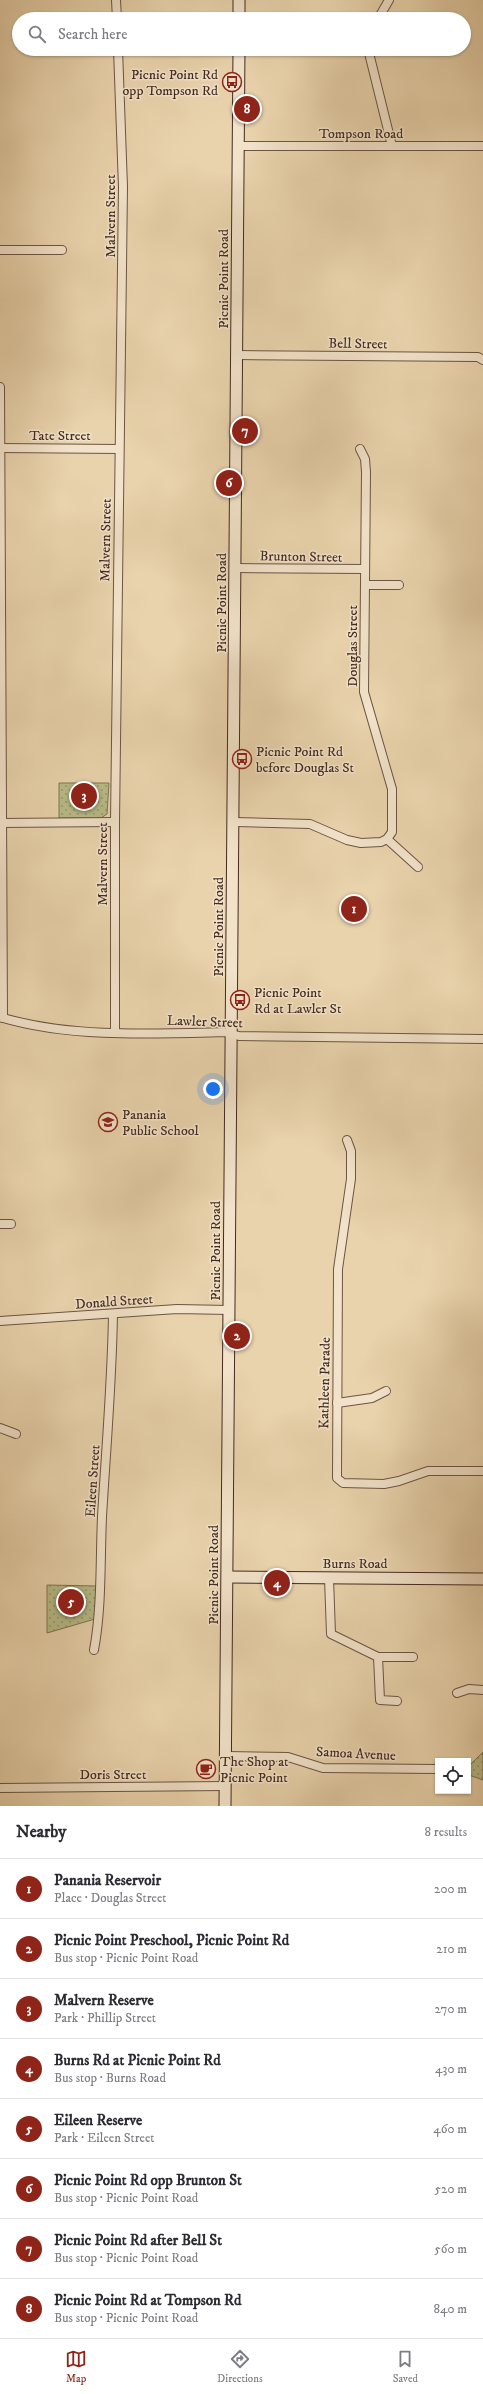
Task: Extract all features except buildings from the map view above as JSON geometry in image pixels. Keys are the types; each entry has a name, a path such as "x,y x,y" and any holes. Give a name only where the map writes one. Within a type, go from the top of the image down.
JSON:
{"street":[{"path":"116,0 117,12"},
{"path":"239,0 239,12"},
{"path":"382,12 389,0"},
{"name":"Malvern Street","path":"114,1032 115,822 123,187 118,56"},
{"name":"Picnic Point Road","path":"226,1806 238,355 239,56"},
{"path":"370,56 392,146"},
{"name":"Tompson Road","path":"239,146 483,146"},
{"path":"0,250 62,250"},
{"name":"Bell Street","path":"238,355 481,357"},
{"path":"0,388 2,1018"},
{"name":"Tate Street","path":"0,448 119,449"},
{"name":"Douglas Street","path":"360,449 365,459 366,472 364,692 392,789 393,828 387,839"},
{"name":"Brunton Street","path":"236,568 365,569"},
{"path":"365,585 399,585"},
{"path":"1,823 115,822"},
{"path":"234,822 305,823 320,826 354,842 376,843 387,839 418,867"},
{"name":"Lawler Street","path":"2,1018 44,1028 114,1032 224,1032 232,1034 483,1039"},
{"name":"Kathleen Parade","path":"347,1140 351,1151 351,1172 338,1270 336,1474 343,1483 389,1484 432,1470 483,1471"},
{"path":"0,1224 11,1224"},
{"name":"Donald Street","path":"0,1321 177,1309 230,1310"},
{"name":"Eileen Street","path":"94,1650 98,1628 102,1522 112,1373 113,1314"},
{"path":"337,1403 372,1398 386,1391"},
{"path":"0,1428 16,1434"},
{"name":"Burns Road","path":"228,1577 483,1579"},
{"path":"329,1578 331,1634 378,1657 413,1657"},
{"path":"378,1657 380,1700 397,1701"},
{"path":"457,1693 469,1689 483,1690"},
{"name":"Samoa Avenue","path":"226,1756 288,1757 323,1768 435,1769"},
{"name":"Doris Street","path":"0,1788 226,1786"}],"green space":[{"path":"59,783 109,783 107,814 101,818 59,818"},
{"path":"47,1585 96,1586 95,1619 47,1633"},
{"path":"483,1752 483,1780 471,1776 471,1764"}],"place":[{"name":"Picnic Point Rd opp Tompson Rd","path":"232,82"},
{"name":"Picnic Point Rd at Tompson Rd","path":"247,109"},
{"name":"Picnic Point Rd after Bell St","path":"245,431"},
{"name":"Picnic Point Rd opp Brunton St","path":"229,483"},
{"name":"Picnic Point Rd before Douglas St","path":"242,759"},
{"name":"Malvern Reserve","path":"84,796"},
{"name":"Panania Reservoir","path":"354,909"},
{"name":"Picnic Point Rd at Lawler St","path":"240,1000"},
{"name":"Panania Public School","path":"108,1122"},
{"name":"Picnic Point Preschool, Picnic Point Rd","path":"237,1336"},
{"name":"Burns Rd at Picnic Point Rd","path":"277,1583"},
{"name":"Eileen Reserve","path":"71,1602"},
{"name":"The Shop at Picnic Point","path":"206,1769"}]}
